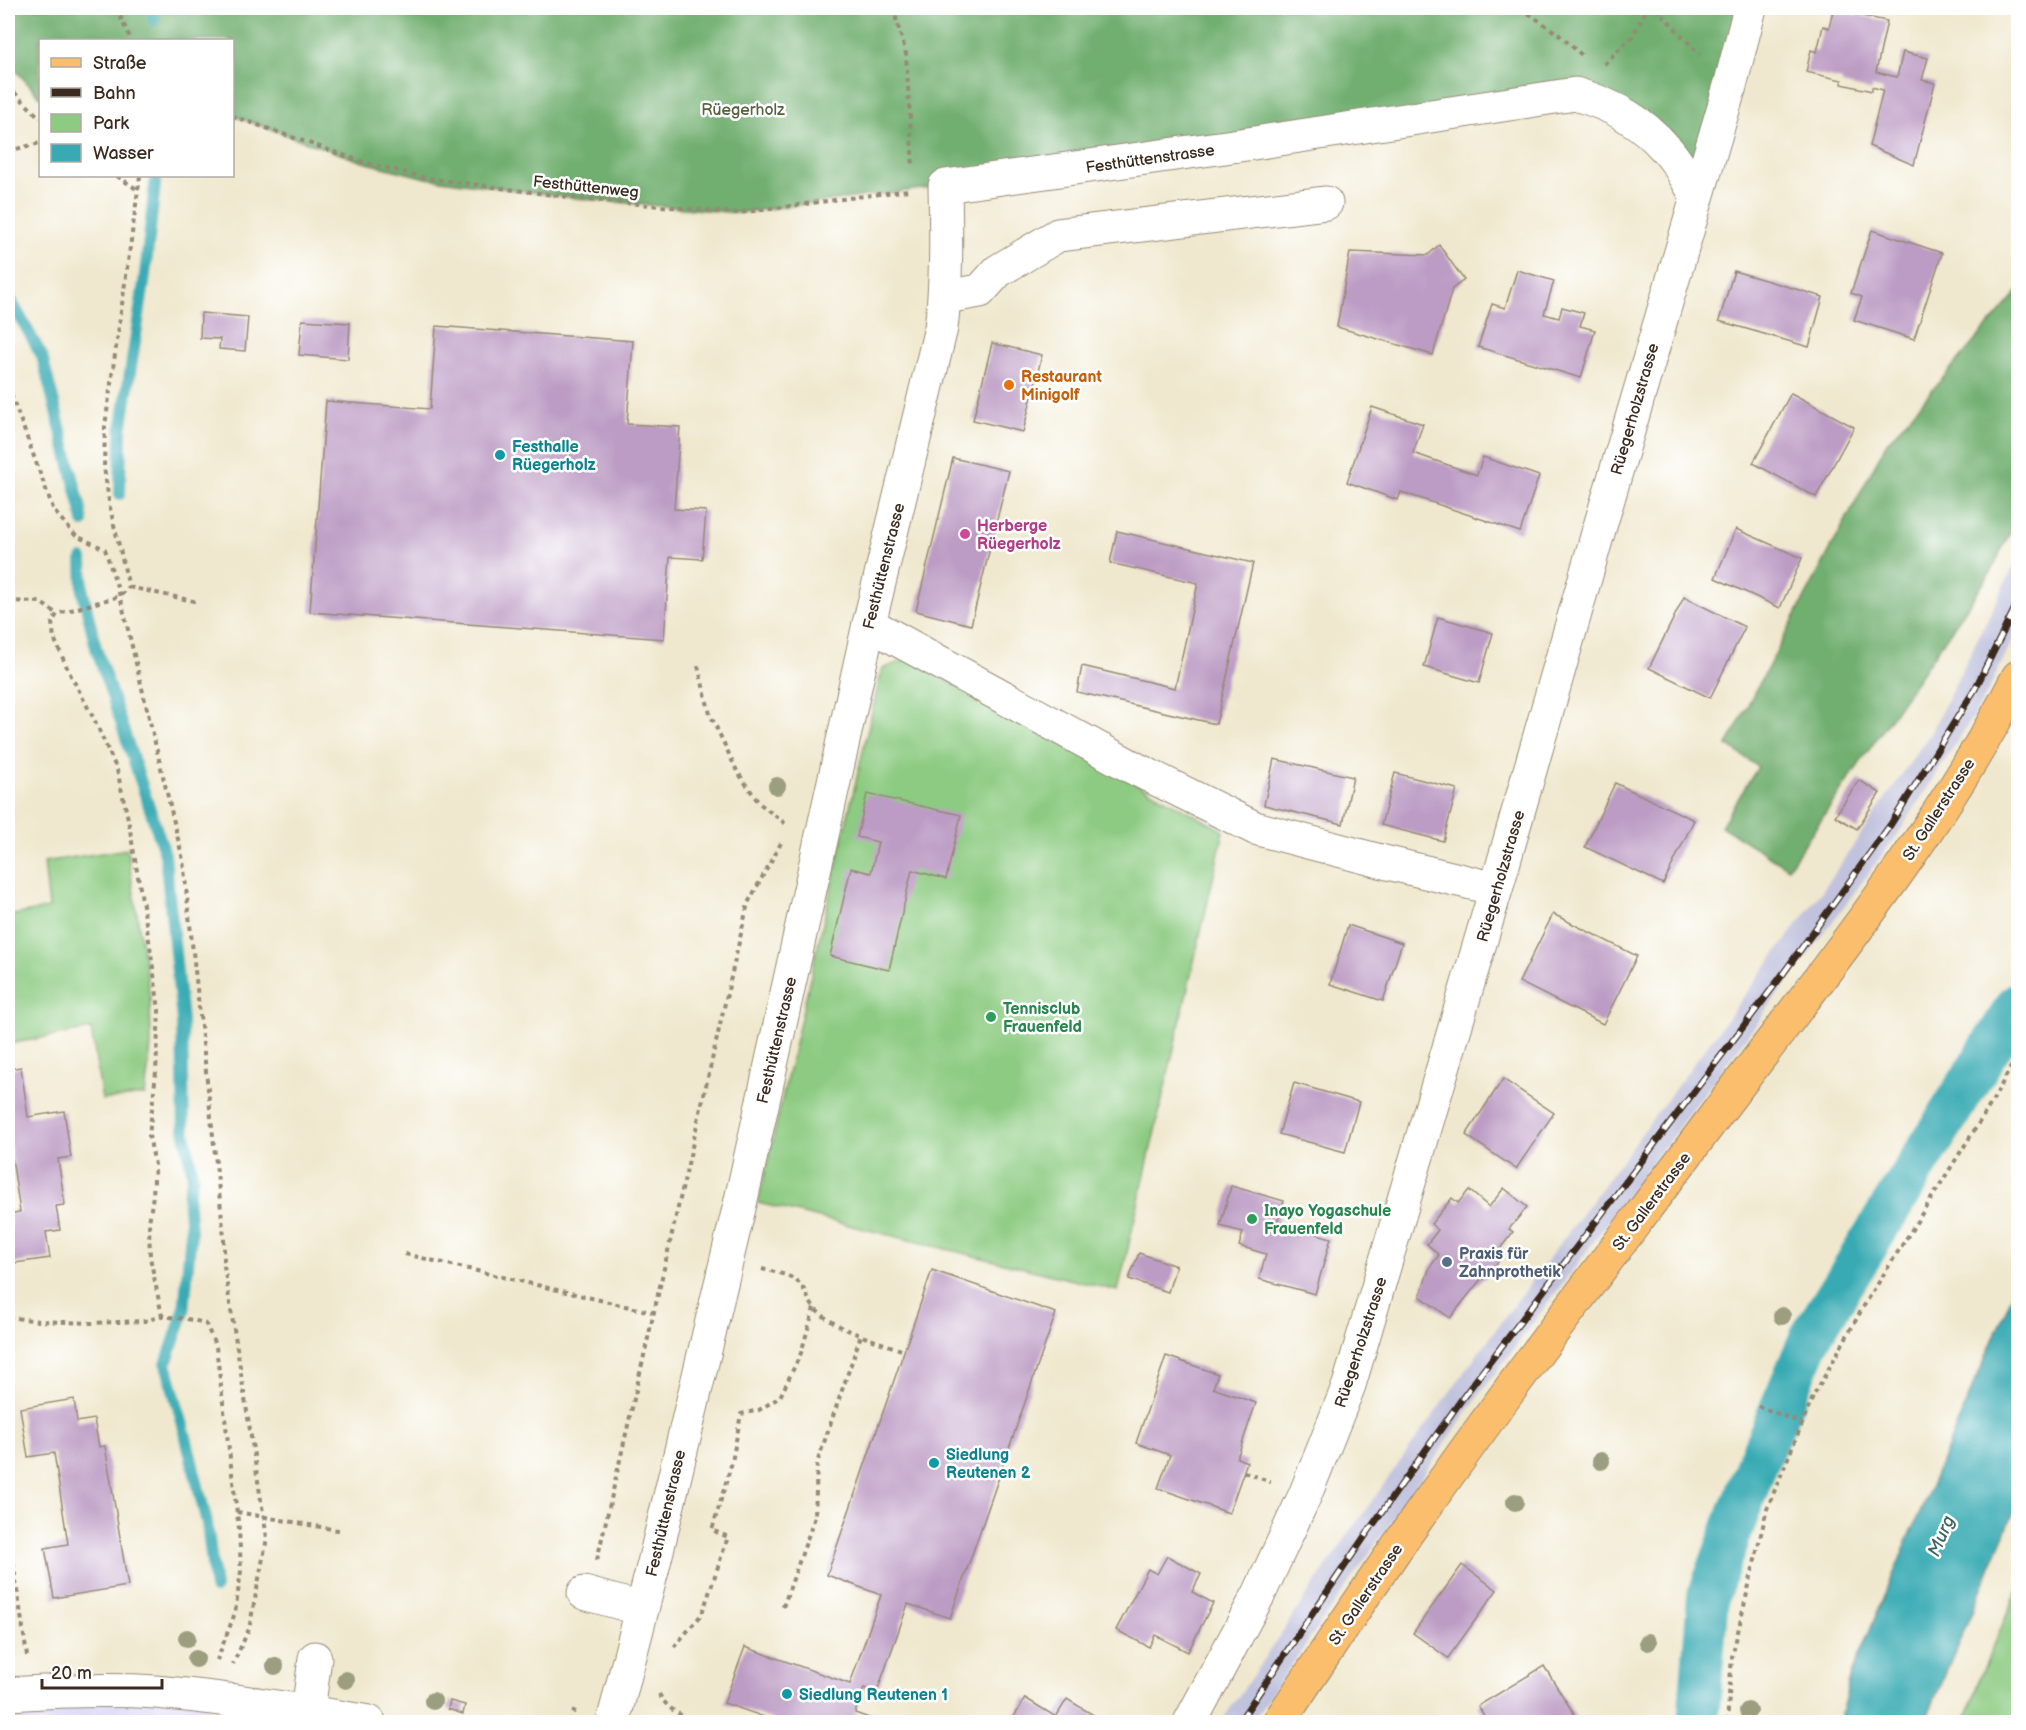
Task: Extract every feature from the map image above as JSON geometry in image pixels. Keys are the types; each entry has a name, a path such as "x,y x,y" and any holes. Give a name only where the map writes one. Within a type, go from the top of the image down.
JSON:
{"main road":[{"name":"St. Gallerstrasse","path":"1279,1722 1478,1433 1889,885 1956,784 2019,677"}],"street":[{"name":"Rüegerholzstrasse","path":"1190,1722 1259,1594 1305,1495 1348,1384 1496,889 1730,86 1750,8"},
{"name":"Festhüttenstrasse","path":"613,1722 726,1260 869,624 941,328 945,297 946,248 930,187 1254,144 1575,94 1599,101 1636,121 1667,150 1697,196"},
{"path":"945,297 980,291 998,271 1058,235 1326,203"},
{"path":"869,624 1134,768 1255,828 1496,889"},
{"path":"587,1594 642,1609"},
{"path":"308,1712 315,1658"},
{"path":"20,1693 121,1691 210,1710 308,1712 369,1722"}],"path":[{"path":"116,8 131,39"},
{"path":"893,8 906,54 930,187"},
{"path":"1521,8 1558,34 1593,65"},
{"path":"1596,71 1632,37 1647,8"},
{"path":"1656,8 1730,86"},
{"path":"8,86 39,116"},
{"name":"Festhüttenweg","path":"234,117 363,162 426,178 583,199 738,213 930,187"},
{"path":"8,151 39,143"},
{"path":"118,177 138,190"},
{"path":"129,587 110,508 104,467 105,426 140,177"},
{"path":"8,386 54,511 76,536 105,549 120,596 183,860 224,1237 224,1266 267,1538 249,1629 210,1710"},
{"path":"129,587 120,596 57,614 52,623 54,638 69,672 117,770 150,946 159,1010 156,1072 149,1136 155,1165 149,1223 150,1257 162,1316"},
{"path":"129,587 198,602"},
{"path":"8,601 40,602 57,614"},
{"path":"698,666 710,714 737,771 759,803 790,827"},
{"path":"587,1594 655,1314 748,903 784,836"},
{"path":"1727,1722 1732,1657 1767,1509 1813,1397 1862,1309 1992,1102 2019,1054"},
{"path":"405,1254 655,1314"},
{"path":"726,1260 789,1275 802,1286 814,1308 836,1323 904,1351"},
{"path":"672,1651 675,1643 702,1614 728,1538 712,1530 732,1462 741,1414 759,1410 780,1397 801,1353 814,1308"},
{"path":"8,1317 91,1323 145,1321 162,1316 206,1324 216,1347 237,1512 241,1571 235,1613 216,1665"},
{"path":"783,1607 815,1517 817,1463 861,1335"},
{"path":"1758,1406 1802,1423"},
{"path":"1244,1472 1258,1477"},
{"path":"237,1512 343,1532"},
{"path":"8,1527 20,1693"},
{"path":"658,1691 665,1705 697,1722"},
{"path":"570,1722 578,1700"}],"shaded area":[{"path":"2018,558 2018,629 1984,699 1898,834 1479,1395 1252,1722 1221,1722 1354,1526 1467,1368 1820,894 1931,732"},
{"path":"8,1694 213,1698 207,1722 8,1722"}],"green space":[{"name":"Rüegerholz","path":"8,8 1750,8 1697,196 1599,101 738,213 583,199 426,178 363,162 234,116 234,39 39,39 39,96 8,62"},
{"path":"2018,291 2018,517 1989,575 1788,868 1721,826 1758,767 1727,745 1886,444"},
{"name":"Tennisclub Frauenfeld","path":"907,659 1224,831 1118,1291 758,1203 882,669"},
{"path":"127,849 150,998 151,1045 145,1095 102,1100 91,1029 8,1044 8,916 49,908 44,862"},
{"path":"2018,1589 2018,1722 1965,1722 1980,1677"}],"water":[{"name":"Murg","path":"2018,1281 2018,1503 1925,1722 1839,1722 1851,1674"}],"building":[{"path":"1833,10 1887,21 1876,72 1897,77 1903,52 1928,58 1922,80 1935,83 1914,165 1869,146 1883,90 1872,87 1872,91 1842,84 1842,80 1806,72 1811,50 1817,52 1823,26 1829,28"},
{"path":"1872,230 1942,253 1914,339 1854,320 1862,297 1851,293"},
{"path":"1439,245 1464,280 1452,289 1433,355 1337,327 1350,252 1428,255"},
{"path":"1517,270 1554,281 1544,314 1559,318 1562,307 1584,313 1580,326 1595,330 1581,378 1478,347 1492,304 1505,308"},
{"path":"1734,271 1823,297 1809,347 1719,321"},
{"path":"201,313 248,317 245,351 219,349 220,339 200,338"},
{"path":"302,320 350,323 348,359 299,355"},
{"name":"Festhalle Rüegerholz","path":"436,326 633,341 627,424 680,427 674,509 706,511 702,559 670,557 664,639 310,612 326,401 430,409"},
{"path":"992,343 1042,355 1023,432 973,420"},
{"path":"1791,393 1854,427 1816,497 1753,463"},
{"path":"1372,407 1423,424 1413,453 1477,475 1483,457 1539,476 1520,532 1401,492 1398,500 1347,482"},
{"path":"953,458 1009,471 971,625 916,611"},
{"path":"1736,529 1802,558 1780,608 1715,578"},
{"path":"1117,531 1253,563 1216,724 1077,692 1082,666 1175,688 1198,583 1110,563"},
{"path":"1684,597 1745,627 1710,698 1649,668"},
{"path":"1438,617 1493,633 1479,683 1424,667"},
{"path":"1274,759 1353,777 1343,824 1264,805"},
{"path":"1395,773 1457,789 1443,841 1381,825"},
{"path":"1859,780 1880,793 1857,829 1835,816"},
{"path":"1615,783 1694,820 1663,884 1585,847"},
{"path":"867,794 961,815 946,879 912,870 889,970 830,956 851,868 871,873 878,842 857,837"},
{"path":"1553,914 1637,956 1603,1024 1519,982"},
{"path":"1348,925 1402,943 1383,1001 1330,984"},
{"path":"21,1067 28,1117 64,1111 71,1157 58,1159 65,1205 56,1206 60,1230 46,1232 50,1258 8,1264 8,1214 20,1212 8,1131 8,1069"},
{"path":"1503,1079 1554,1113 1516,1169 1466,1135"},
{"path":"1294,1083 1359,1102 1345,1152 1279,1134"},
{"path":"1231,1186 1284,1201 1277,1222 1331,1238 1315,1294 1259,1279 1266,1254 1239,1246 1243,1232 1220,1226"},
{"path":"1504,1188 1527,1207 1509,1229 1513,1232 1496,1254 1501,1258 1450,1318 1420,1296 1430,1267 1439,1255 1427,1244 1438,1230 1431,1224 1452,1198 1458,1203 1469,1190 1489,1207"},
{"path":"1139,1253 1176,1266 1168,1292 1129,1279"},
{"name":"Siedlung Reutenen 2","path":"932,1270 1056,1313 950,1618 908,1604 877,1692 864,1688 855,1713 872,1719 871,1722 779,1722 724,1703 745,1647 850,1684 881,1595 827,1575"},
{"path":"1166,1356 1218,1374 1213,1388 1256,1403 1237,1458 1247,1462 1229,1513 1158,1488 1170,1455 1136,1443"},
{"path":"74,1399 77,1422 94,1419 99,1447 105,1446 128,1586 54,1598 45,1548 68,1544 54,1453 28,1457 20,1408"},
{"path":"1167,1556 1201,1574 1192,1592 1213,1603 1188,1652 1155,1635 1149,1647 1116,1630 1148,1569 1157,1574"},
{"path":"1462,1565 1497,1590 1448,1658 1413,1633"},
{"path":"1544,1666 1579,1722 1488,1722 1478,1706"},
{"path":"1025,1698 1056,1717 1067,1699 1105,1722 1011,1722"},
{"path":"450,1701 465,1705 463,1714 448,1709"}],"waterway":[{"path":"152,8 154,20"},
{"path":"120,494 121,431 144,283 156,177"},
{"path":"8,295 42,356 83,522"},
{"path":"82,559 83,593 96,648 165,854 182,1021 184,1129 193,1177 188,1195 191,1232 184,1311 166,1364 207,1523 215,1588"},
{"path":"1698,1722 1708,1596 1756,1466 1811,1336 2018,1003"}],"railway":[{"path":"1239,1722 1365,1536 1464,1396 1780,978 1891,824 1975,689 2018,602"}],"place":[{"name":"Restaurant Minigolf","path":"1009,385"},
{"name":"Festhalle Rüegerholz","path":"500,455"},
{"name":"Herberge Rüegerholz","path":"965,534"},
{"name":"Tennisclub Frauenfeld","path":"991,1017"},
{"name":"Inayo Yogaschule Frauenfeld","path":"1252,1219"},
{"name":"Praxis für Zahnprothetik","path":"1447,1262"},
{"name":"Siedlung Reutenen 2","path":"934,1463"},
{"name":"Siedlung Reutenen 1","path":"787,1694"}]}
